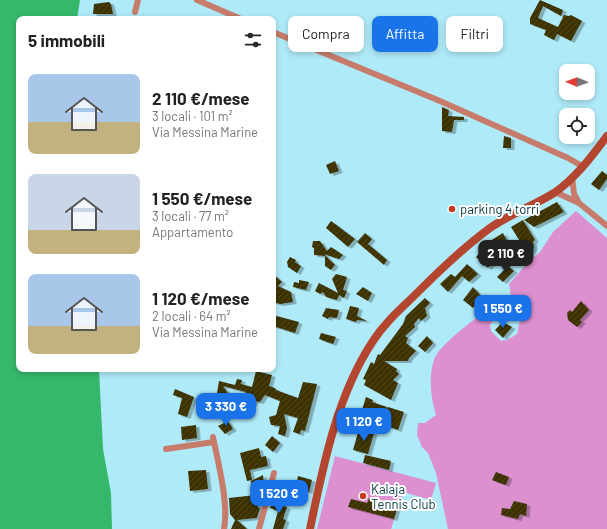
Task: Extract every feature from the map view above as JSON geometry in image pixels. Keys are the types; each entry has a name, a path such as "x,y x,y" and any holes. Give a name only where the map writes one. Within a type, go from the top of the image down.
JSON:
{"main road":[{"path":"310,529 324,461 352,381 373,340 395,314 453,258 492,226 555,192 572,177 607,136"}],"street":[{"path":"135,12 138,0"},
{"path":"197,0 234,16"},
{"path":"276,33 440,100 475,118 568,158 582,166"},
{"path":"572,177 574,194 579,203"},
{"path":"555,192 579,203 607,226"},
{"path":"166,450 214,439 226,521 224,529"},
{"path":"259,529 274,472"}],"shaded area":[{"path":"0,0 80,0 77,16 16,16 16,372 99,372 103,449 111,493 112,529 0,529"},
{"path":"576,211 607,238 607,529 448,529 436,473 428,453 422,447 417,435 418,423 425,423 436,415 431,388 431,374 434,360 442,347 449,340 488,310 493,321 490,325 491,331 501,341 507,340 517,334 520,320 512,303 509,284 530,260 540,252 553,232"},
{"name":"Kalaja Tennis Club","path":"335,456 436,483 431,500 403,492 391,529 317,529"}],"building":[{"path":"540,0 563,10 561,16 543,6 538,18 558,27 564,15 571,15 582,21 571,41 557,34 554,40 544,35 546,30 530,24 530,18"},
{"path":"109,2 111,4 113,14 93,14 94,4"},
{"path":"442,107 449,110 448,116 464,117 464,120 454,120 452,132 442,131"},
{"path":"504,136 511,138 511,148 503,148"},
{"path":"335,161 339,171 330,174 326,165"},
{"path":"602,171 607,175 607,179 599,190 591,184"},
{"path":"557,202 564,212 534,227 524,220"},
{"path":"523,220 535,240 533,242 533,250 527,257 526,251 511,227"},
{"path":"331,221 355,239 348,247 326,228"},
{"path":"365,233 372,239 368,244 387,260 384,265 357,242"},
{"path":"503,233 512,250 503,255 490,241"},
{"path":"313,241 320,241 327,251 331,247 343,255 339,259 324,254 335,265 331,270 325,266 325,256 314,255 314,248 312,247"},
{"path":"484,248 495,259 488,268 476,257"},
{"path":"290,257 296,260 295,262 301,266 297,273 288,267 287,262"},
{"path":"467,264 478,274 469,282 462,276 448,292 440,284 451,274 455,277"},
{"path":"508,266 514,271 503,282 497,277"},
{"path":"336,274 347,277 343,290 347,291 344,298 339,295 337,300 326,297 323,292 320,294 315,291 319,283 338,293 332,279"},
{"path":"276,277 282,282 278,286 291,292 293,302 280,304 276,303"},
{"path":"299,280 309,282 306,290 293,287 294,282 299,283"},
{"path":"363,287 372,293 368,301 356,294"},
{"path":"473,287 482,297 473,308 463,300"},
{"path":"425,298 430,303 425,308 427,316 421,321 419,318 414,324 415,327 405,336 408,338 406,343 416,351 408,361 384,361 397,369 396,371 399,374 393,380 398,383 391,400 364,385 366,380 363,379 371,362 374,364 378,354 380,355 403,324 406,316"},
{"path":"494,299 500,300 499,305 503,309 498,317 488,305"},
{"path":"581,301 589,310 580,320 582,322 577,327 568,320 567,313 570,310 572,312"},
{"path":"350,306 359,308 357,316 367,321 357,320 356,322 346,319"},
{"path":"326,308 339,310 337,318 329,317 328,319 322,316"},
{"path":"276,316 299,322 295,333 276,327"},
{"path":"503,322 512,327 503,338 495,330"},
{"path":"321,333 336,337 333,344 319,339"},
{"path":"427,336 433,343 425,352 418,346"},
{"path":"256,372 272,375 269,386 298,398 303,382 317,384 305,431 301,430 300,434 293,432 298,418 284,414 287,428 285,436 278,434 280,426 271,425 269,417 276,415 280,401 265,395 260,402 255,401 252,405 242,402 246,392 223,386 229,395 227,398 217,393 219,381 235,385 237,379 242,380 241,384 252,387"},
{"path":"175,389 194,397 187,417 178,414 182,398 173,395"},
{"path":"366,397 373,400 372,402 387,407 386,410 388,407 404,412 398,430 360,416"},
{"path":"228,421 233,429 225,434 218,426"},
{"path":"196,425 197,438 182,440 181,427"},
{"path":"359,429 374,433 368,454 353,450"},
{"path":"272,436 280,443 273,452 265,445"},
{"path":"259,448 261,457 266,456 268,466 250,470 252,480 247,481 240,453"},
{"path":"365,455 391,461 389,470 363,463"},
{"path":"206,470 208,489 190,491 188,471"},
{"path":"496,472 509,477 506,485 492,480"},
{"path":"263,475 264,485 260,486 259,489 252,490 251,481"},
{"path":"298,476 312,480 309,492 296,488"},
{"path":"256,495 258,508 260,508 257,518 237,520 247,529 231,529 235,520 230,514 229,498"},
{"path":"369,498 378,499 378,503 397,508 394,519 348,507 351,499 367,503"},
{"path":"273,499 282,502 281,505 287,507 283,519 286,520 283,529 273,529 278,511 270,508"},
{"path":"514,501 527,504 526,516 520,514 518,519 501,515 502,508 510,509"}],"place":[{"name":"parking 4 torri","path":"452,209"},
{"name":"Kalaja Tennis Club","path":"363,496"}]}
